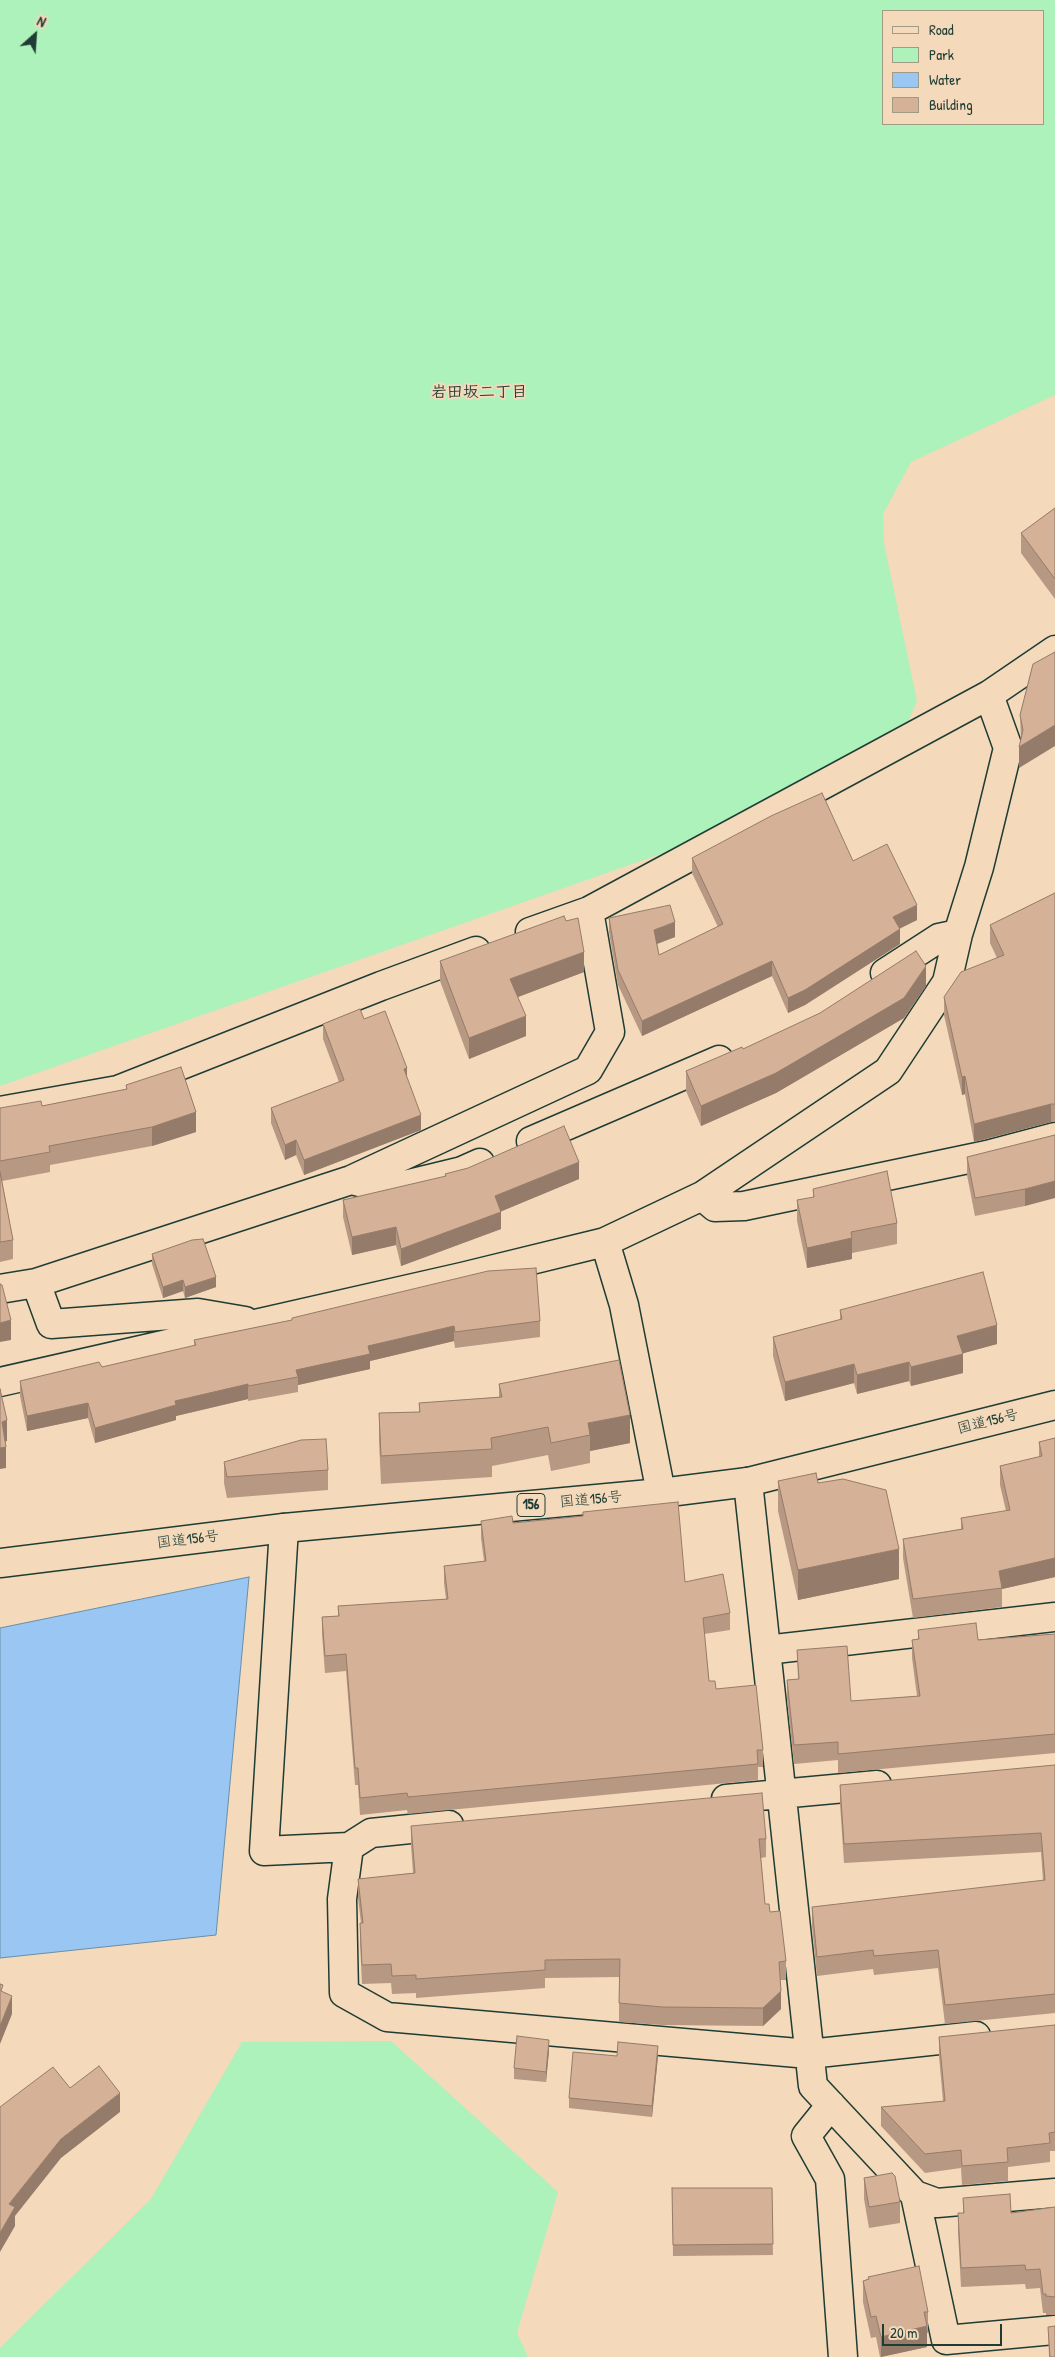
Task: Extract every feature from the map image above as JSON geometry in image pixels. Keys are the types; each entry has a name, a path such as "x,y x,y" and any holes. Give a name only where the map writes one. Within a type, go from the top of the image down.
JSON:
{"main road":[{"path":"0,1111 118,1090 381,986 589,911 989,696 1055,650"},
{"path":"0,1382 462,1278 605,1242 702,1196 888,1071 947,982 958,934 979,867 1008,748 989,696"},
{"path":"0,1289 36,1283 351,1180 588,1070 610,1032 589,911"},
{"path":"867,984 939,938 958,934"},
{"path":"351,1180 388,1189 462,1171 740,1050"},
{"path":"702,1196 715,1207 744,1206 986,1155 1055,1137"},
{"path":"605,1242 624,1305 661,1493"},
{"path":"36,1283 51,1324 198,1313 258,1324"},
{"name":"国道156号","path":"0,1563 284,1528 661,1493 748,1482 1055,1405"},
{"path":"748,1482 812,2086 915,2195 936,2203 1055,2193"},
{"path":"284,1528 264,1851 349,1848 371,1833 478,1823"},
{"path":"766,1650 1055,1617"},
{"path":"703,1801 898,1783"},
{"path":"349,1848 342,1899 344,1994 386,2017 809,2054 1006,2033"},
{"path":"831,2105 806,2136 830,2179 843,2357"},
{"path":"915,2195 946,2340 1055,2330"}],"green space":[{"path":"0,0 1055,0 1055,395 911,462 883,514 884,543 917,701 894,755 843,790 0,1086"},
{"path":"391,2041 558,2192 517,2333 528,2357 0,2357 0,2348 151,2199 242,2042"}],"water":[{"path":"249,1577 216,1935 0,1958 0,1628"}],"building":[{"path":"1055,508 1055,579 1021,533"},
{"path":"1055,652 1055,725 1019,747 1023,730 1020,715 1033,664"},
{"path":"822,793 853,861 887,844 917,905 893,917 900,929 805,990 788,998 772,961 642,1021 618,970 609,918 670,905 675,922 654,930 659,955 723,924 692,858 771,816"},
{"path":"1055,893 1055,1104 974,1124 965,1076 962,1077 944,997 961,972 1004,955 990,925"},
{"path":"564,916 566,921 578,918 584,952 510,979 526,1016 469,1038 440,961"},
{"path":"916,951 926,966 904,998 776,1073 701,1106 686,1071 742,1047 743,1049 820,1013"},
{"path":"360,1009 364,1019 385,1011 407,1068 404,1069 421,1115 304,1160 296,1140 285,1145 271,1108 344,1080 323,1024"},
{"path":"181,1067 196,1112 152,1127 49,1146 50,1152 0,1161 0,1108 41,1101 42,1106 127,1089 126,1085"},
{"path":"564,1126 579,1162 495,1196 501,1212 401,1249 396,1227 352,1237 343,1200 446,1176 445,1174 468,1168"},
{"path":"1055,1135 1055,1181 1025,1189 975,1198 967,1157"},
{"path":"887,1171 897,1223 851,1232 852,1238 807,1248 797,1200 814,1197 813,1189"},
{"path":"0,1172 13,1240 0,1242"},
{"path":"203,1239 216,1277 185,1287 183,1280 163,1287 152,1254 192,1240"},
{"path":"536,1268 540,1321 455,1332 454,1326 368,1346 370,1354 296,1370 298,1377 248,1386 248,1384 175,1401 176,1405 95,1428 88,1403 27,1416 20,1381 99,1362 102,1367 196,1345 194,1340 292,1320 292,1318 488,1271"},
{"path":"983,1272 997,1325 957,1336 963,1354 911,1367 909,1362 857,1375 854,1364 785,1382 773,1337 842,1319 840,1310"},
{"path":"0,1284 2,1285 11,1320 0,1323"},
{"path":"619,1360 630,1415 588,1423 590,1435 551,1443 548,1427 491,1438 492,1449 381,1456 379,1413 420,1412 419,1403 502,1397 499,1384"},
{"path":"0,1389 7,1420 2,1422 6,1447 0,1448"},
{"path":"1055,1438 1055,1558 999,1571 1002,1588 913,1599 903,1539 963,1529 961,1518 1010,1510 1000,1466 1042,1456 1039,1442"},
{"path":"326,1439 328,1470 227,1477 224,1462 301,1440"},
{"path":"816,1473 818,1483 843,1479 886,1490 899,1549 798,1570 778,1481"},
{"path":"678,1502 685,1582 723,1574 730,1613 703,1618 709,1681 715,1681 716,1689 756,1685 763,1750 757,1750 758,1764 408,1797 407,1793 360,1798 358,1768 355,1768 346,1654 325,1656 322,1617 339,1616 338,1606 448,1599 444,1566 486,1561 481,1521 512,1516 513,1523 583,1516 583,1512"},
{"path":"976,1623 978,1640 1055,1634 1055,1734 838,1754 838,1742 794,1745 787,1680 799,1679 797,1650 847,1646 851,1701 920,1696 912,1640 919,1639 918,1630"},
{"path":"1055,1765 1055,1994 945,2005 938,1950 874,1956 873,1950 817,1957 812,1907 1045,1880 1041,1833 844,1844 840,1785"},
{"path":"762,1793 766,1839 759,1839 765,1904 769,1904 770,1912 780,1911 786,1961 779,1962 781,1991 763,2008 662,2007 619,2003 620,1959 545,1960 545,1970 416,1979 416,1975 392,1976 391,1964 362,1965 360,1923 363,1923 358,1879 415,1873 411,1826"},
{"path":"0,1984 3,1985 1,1991 12,1996 0,2026"},
{"path":"1055,2025 1055,2132 1049,2133 1050,2143 1007,2148 1008,2162 962,2166 961,2150 925,2154 881,2107 945,2101 939,2037"},
{"path":"517,2036 549,2040 546,2072 514,2068"},
{"path":"618,2042 658,2046 652,2106 569,2098 573,2052 617,2056"},
{"path":"99,2066 120,2093 61,2139 9,2204 15,2207 0,2233 0,2107 53,2067 70,2088"},
{"path":"892,2173 895,2176 900,2202 869,2207 864,2178"},
{"path":"672,2188 772,2188 773,2244 673,2245"},
{"path":"1010,2194 1011,2213 1055,2207 1055,2297 1043,2294 1040,2269 1026,2270 1025,2265 961,2268 958,2213 964,2213 963,2198"},
{"path":"919,2266 928,2312 924,2312 927,2326 881,2337 876,2316 871,2317 863,2281 869,2279 868,2277"},
{"path":"1055,2326 1055,2357 1050,2357 1048,2327"}],"district":[{"name":"岩田坂二丁目","path":"479,393"}]}
